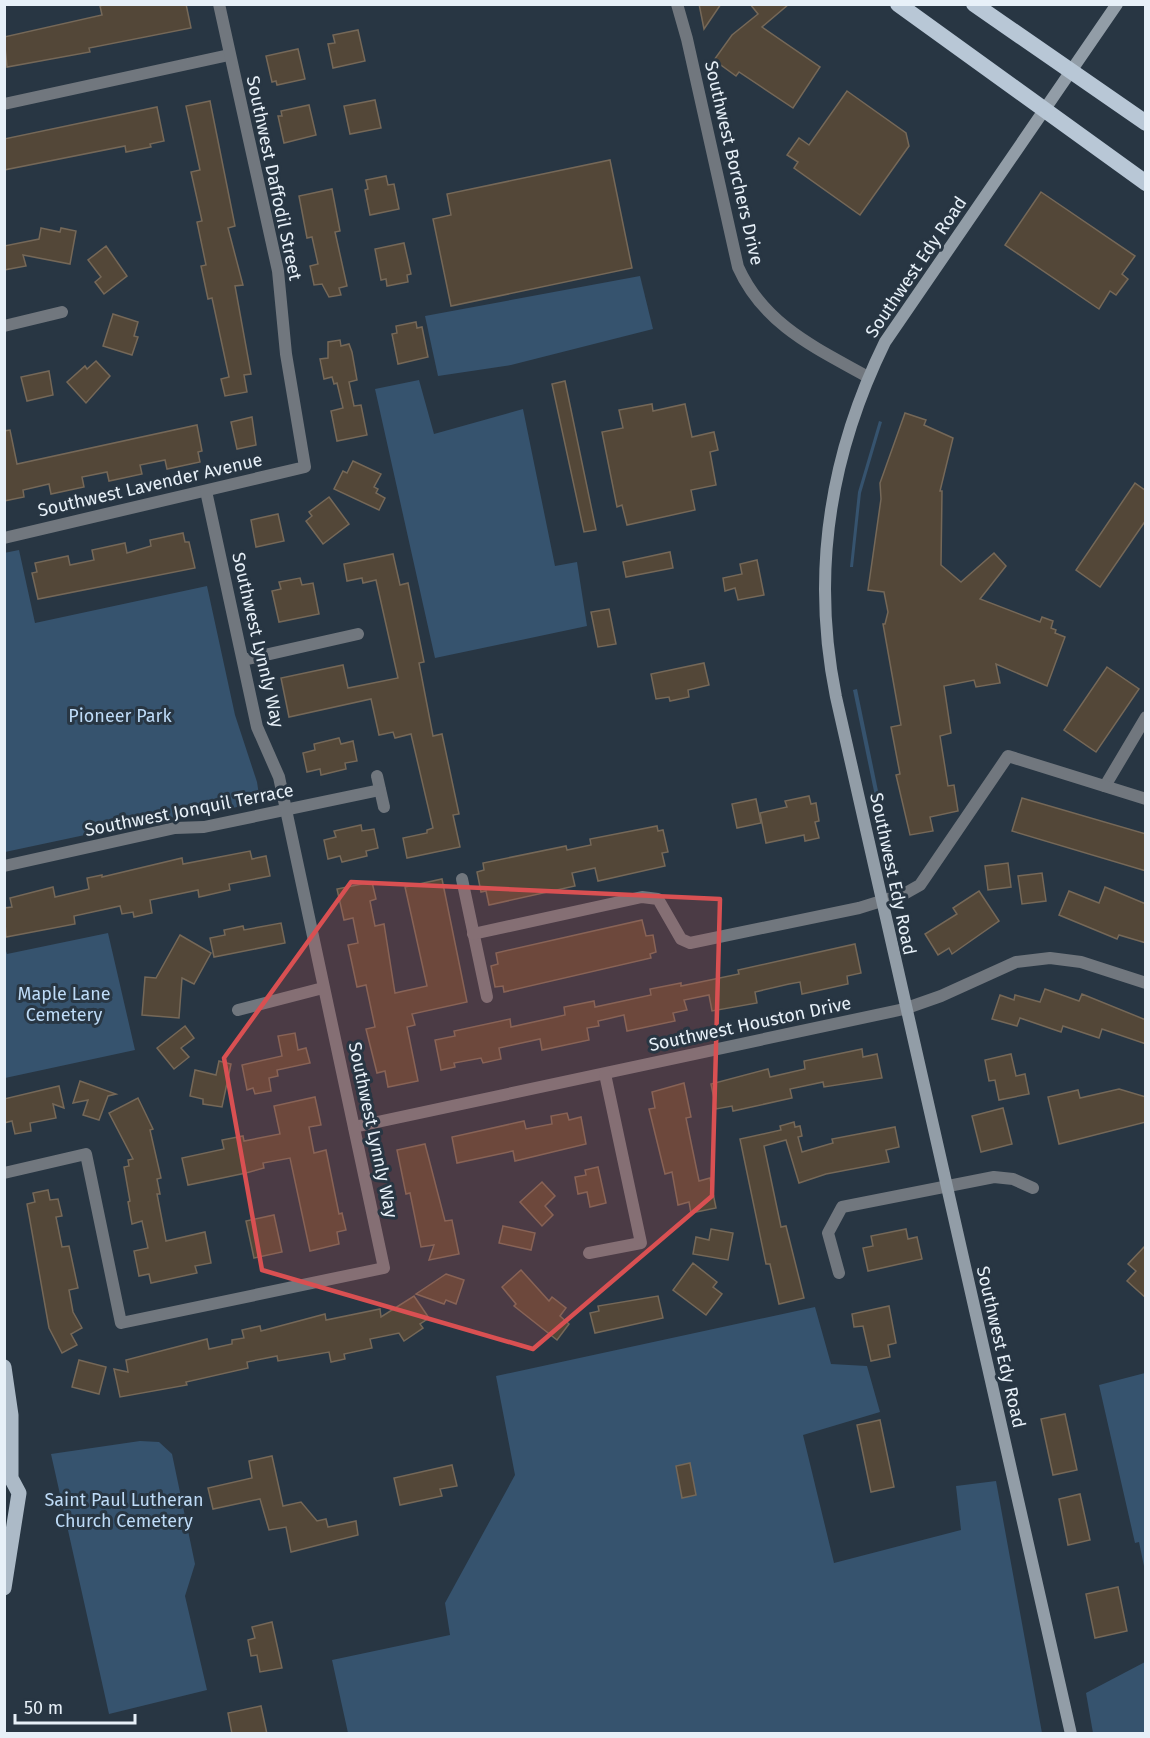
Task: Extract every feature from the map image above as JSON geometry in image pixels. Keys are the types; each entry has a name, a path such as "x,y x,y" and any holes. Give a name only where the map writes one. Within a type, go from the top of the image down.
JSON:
{"highway":[{"path":"897,4 1146,183"},
{"path":"974,4 1146,123"}],"main road":[{"name":"Southwest Edy Road","path":"1071,1734 904,1009 830,671 823,592 834,483 847,436 868,377 885,342 908,305 1046,110 1117,4"},
{"path":"4,1367 11,1415 8,1482 19,1493 4,1588"}],"street":[{"name":"Southwest Daffodil Street","path":"219,4 278,271 285,354 304,467"},
{"name":"Southwest Borchers Drive","path":"677,4 687,39 738,267 743,280 761,304 784,328 868,377"},
{"path":"4,104 229,55"},
{"path":"4,326 62,312"},
{"name":"Southwest Lavender Avenue","path":"4,538 304,467"},
{"name":"Southwest Lynnly Way","path":"4,1173 86,1154 121,1323 384,1268 279,777 257,727 206,491"},
{"path":"243,660 358,634"},
{"path":"1105,786 1146,717"},
{"path":"473,934 642,897 658,899 681,939 690,943 859,908 904,894 920,885 1008,756 1146,799"},
{"path":"377,776 384,807"},
{"name":"Southwest Jonquil Terrace","path":"4,866 176,828 204,827 380,790"},
{"path":"462,879 487,997"},
{"name":"Southwest Houston Drive","path":"354,1127 904,1009 941,996 1016,962 1050,958 1081,962 1146,982"},
{"path":"238,1010 323,988"},
{"path":"589,1253 641,1243 605,1074"},
{"path":"839,1273 828,1233 842,1207 994,1177 1013,1179 1033,1188"}],"highlighted area":[{"path":"351,882 720,899 712,1196 533,1349 262,1270 224,1058"}],"green space":[{"path":"640,276 653,329 511,365 438,376 425,316"},
{"path":"419,380 434,434 523,409 555,566 577,562 587,626 435,658 375,389"},
{"path":"879,421 882,422 861,493 853,567 850,567 858,492"},
{"name":"Pioneer Park","path":"19,550 35,623 207,586 235,715 257,782 259,795 254,803 211,813 160,819 5,852 4,553"},
{"path":"857,689 891,854 887,854 853,690"},
{"name":"Maple Lane Cemetery","path":"108,933 135,1050 5,1078 5,948 7,954"},
{"path":"815,1307 831,1364 867,1366 880,1412 803,1435 834,1563 961,1530 956,1486 996,1481 1042,1733 348,1733 332,1660 450,1635 445,1603 515,1475 496,1376"},
{"path":"1146,1373 1145,1571 1139,1542 1135,1543 1099,1385"},
{"name":"Saint Paul Lutheran Church Cemetery","path":"140,1441 159,1442 172,1454 195,1564 185,1596 207,1690 109,1714 51,1454"},
{"path":"1145,1662 1145,1733 1093,1733 1086,1693"}],"building":[{"path":"107,4 186,4 191,28 89,48 90,52 7,67 4,37 102,15 100,6"},
{"path":"699,4 721,4 704,29"},
{"path":"750,4 789,4 762,27 820,67 793,108 739,72 736,76 714,60 732,35 758,14"},
{"path":"358,30 365,61 333,68 328,44 335,43 333,35"},
{"path":"298,49 305,79 277,85 276,81 272,82 266,56"},
{"path":"847,91 906,133 909,146 860,215 794,168 798,162 787,155 799,138 809,145"},
{"path":"375,100 381,128 350,134 344,106"},
{"path":"210,101 235,226 228,228 243,285 235,286 251,374 244,375 247,392 225,396 221,379 229,377 212,298 208,299 201,266 206,265 197,222 202,221 191,172 200,170 186,106"},
{"path":"309,105 316,135 284,143 278,116 282,116 281,111"},
{"path":"157,107 164,141 150,144 151,147 126,152 125,146 4,170 4,139"},
{"path":"610,160 632,268 451,306 433,219 451,215 447,194"},
{"path":"386,176 388,185 394,184 399,209 370,215 365,190 368,189 366,180"},
{"path":"332,189 340,231 335,232 347,286 339,288 341,295 329,297 322,284 314,285 310,266 318,264 312,237 307,238 299,196"},
{"path":"1041,192 1135,256 1122,274 1128,279 1116,295 1110,291 1099,309 1005,245"},
{"path":"41,228 60,232 61,228 76,231 70,264 23,255 26,266 4,270 4,246 39,239"},
{"path":"404,243 411,274 407,275 408,282 387,286 386,279 381,280 375,249"},
{"path":"106,246 127,276 104,294 95,282 101,277 88,260"},
{"path":"113,314 138,322 134,336 138,337 132,355 103,346"},
{"path":"416,322 417,328 422,327 428,357 398,364 392,334 397,333 396,326"},
{"path":"340,340 341,346 349,344 352,352 357,380 349,382 354,406 361,405 367,435 337,441 331,411 343,408 337,383 334,384 332,377 324,379 320,359 328,358 328,342"},
{"path":"96,361 110,376 86,403 67,382 85,366 87,369"},
{"path":"49,371 53,395 27,401 21,377"},
{"path":"565,381 596,530 584,532 552,384"},
{"path":"652,404 653,411 685,404 692,437 714,432 718,450 710,452 716,485 691,490 695,510 627,525 622,505 617,507 602,432 623,428 619,410"},
{"path":"905,413 926,420 924,425 953,438 940,491 942,491 941,565 961,582 994,553 1006,566 980,599 1040,622 1042,617 1053,621 1051,628 1056,630 1055,633 1065,637 1047,686 996,664 1000,683 976,687 974,680 944,686 951,733 940,736 948,786 954,785 958,811 930,817 933,831 910,835 896,775 900,774 891,727 901,725 883,624 885,624 888,612 884,592 868,590 881,499 880,483"},
{"path":"252,417 256,445 237,449 231,422"},
{"path":"197,425 202,451 198,452 200,462 167,469 165,460 140,465 142,474 109,481 107,472 82,477 84,487 51,494 49,484 23,490 24,497 4,501 4,431 10,430 17,464"},
{"path":"353,461 381,474 374,487 378,489 376,493 385,498 379,510 334,489 343,471 347,473"},
{"path":"1135,483 1146,491 1146,520 1100,587 1076,570"},
{"path":"329,497 349,524 323,544 306,521 312,516 309,512"},
{"path":"278,514 284,541 256,547 251,520"},
{"path":"183,533 185,542 189,542 195,568 38,599 32,573 37,572 35,563 68,556 70,565 94,560 92,550 125,543 127,553 151,546 150,540"},
{"path":"670,552 673,568 626,577 623,562"},
{"path":"393,554 400,585 408,583 424,662 419,663 433,736 442,734 459,814 453,815 460,847 407,858 403,838 427,833 427,830 433,828 411,734 395,738 393,732 379,735 371,699 289,717 281,678 343,665 348,688 398,678 376,580 363,583 362,578 347,581 344,564"},
{"path":"757,560 764,595 738,600 735,588 725,591 723,578 742,574 740,564"},
{"path":"300,578 302,585 313,583 319,614 279,622 272,591 281,589 279,582"},
{"path":"609,609 616,644 598,647 591,612"},
{"path":"704,663 709,685 688,690 689,697 670,701 669,697 656,699 651,674"},
{"path":"1107,667 1139,689 1096,752 1064,730"},
{"path":"339,738 341,744 353,741 357,761 345,763 346,769 321,775 320,769 307,772 303,753 315,750 314,744"},
{"path":"809,796 811,804 816,803 819,821 815,822 819,838 805,841 804,835 766,843 760,813 787,807 785,801"},
{"path":"1022,798 1146,834 1146,871 1012,831"},
{"path":"756,799 761,823 737,828 732,804"},
{"path":"361,825 362,831 374,829 378,848 366,851 367,856 342,862 340,856 328,859 324,840 336,837 334,831"},
{"path":"657,826 658,831 663,830 668,852 662,853 665,866 598,881 595,868 572,873 575,886 489,905 486,891 481,892 477,872 484,870 483,863 566,846 567,850 591,845 590,839"},
{"path":"250,851 252,859 266,856 270,876 229,884 230,890 199,897 198,890 150,900 152,913 134,917 133,912 122,914 120,906 74,916 75,924 6,937 4,908 12,907 10,898 53,887 55,897 89,889 87,878 102,875 102,877 182,858 183,864"},
{"path":"1008,863 1011,887 988,890 985,866"},
{"path":"1042,873 1046,901 1022,904 1018,876"},
{"path":"442,879 467,1002 412,1014 415,1025 407,1027 418,1081 388,1087 385,1071 377,1073 366,1029 375,1027 366,985 357,987 348,945 358,943 353,918 344,920 337,889 372,882 376,899 370,901 375,926 384,924 395,993 427,986 405,887"},
{"path":"1105,887 1146,904 1146,943 1119,935 1117,939 1059,915 1069,891 1099,903"},
{"path":"979,891 999,921 952,954 949,948 938,955 925,934 957,914 953,908"},
{"path":"642,920 646,936 653,935 656,952 650,954 651,958 504,992 503,986 495,987 491,966 498,964 496,953"},
{"path":"281,923 285,943 214,957 210,938 225,935 224,930 243,926 244,930"},
{"path":"180,935 211,953 194,984 182,978 179,1018 142,1015 145,977 156,978"},
{"path":"855,944 861,973 847,976 848,984 802,994 800,982 789,984 755,992 757,1003 712,1011 709,995 684,1000 687,1010 673,1013 675,1021 627,1031 624,1015 598,1021 599,1026 587,1028 589,1040 542,1050 540,1039 499,1048 501,1059 483,1063 481,1058 454,1063 455,1067 441,1070 435,1040 455,1036 454,1031 510,1019 511,1027 565,1015 564,1007 594,1001 595,1007 651,995 650,989 681,983 681,986 739,974 738,970"},
{"path":"1045,989 1079,1001 1082,994 1146,1020 1146,1044 1102,1029 1099,1038 1063,1026 1061,1032 1020,1018 1017,1026 992,1019 1000,995 1014,1000 1015,995 1040,1002"},
{"path":"185,1026 194,1038 181,1048 189,1057 174,1069 157,1048"},
{"path":"295,1033 298,1050 306,1048 310,1063 277,1070 278,1076 269,1078 271,1091 255,1094 253,1088 247,1090 242,1065 282,1056 278,1036"},
{"path":"862,1049 863,1057 877,1054 882,1078 824,1087 823,1082 790,1089 792,1098 733,1111 732,1106 716,1109 711,1084 768,1069 770,1077 805,1069 804,1061"},
{"path":"1011,1054 1016,1076 1025,1074 1029,1094 999,1100 995,1080 989,1081 985,1060"},
{"path":"219,1061 231,1064 222,1107 203,1104 203,1099 190,1096 195,1070 216,1075"},
{"path":"80,1081 116,1094 108,1096 99,1120 83,1115 88,1100 73,1103"},
{"path":"684,1083 691,1117 686,1118 699,1181 710,1178 716,1208 691,1213 689,1202 678,1205 672,1172 665,1174 649,1109 655,1108 652,1092"},
{"path":"59,1086 64,1108 53,1104 56,1118 30,1123 31,1131 15,1134 12,1121 4,1123 4,1099"},
{"path":"1119,1089 1146,1097 1146,1122 1059,1144 1048,1097 1078,1090 1080,1098"},
{"path":"315,1097 321,1125 309,1127 314,1153 326,1150 339,1214 342,1213 346,1230 337,1232 339,1244 310,1251 290,1158 263,1163 264,1168 246,1173 188,1185 182,1158 224,1149 222,1140 243,1136 244,1141 280,1134 274,1106"},
{"path":"138,1098 153,1129 150,1130 161,1178 157,1179 160,1194 157,1194 166,1241 205,1232 211,1263 195,1266 197,1273 151,1283 149,1274 139,1276 134,1251 148,1248 142,1221 132,1224 128,1202 130,1201 124,1167 129,1166 128,1160 133,1159 109,1113"},
{"path":"1003,1108 1012,1144 981,1152 972,1116"},
{"path":"567,1113 569,1120 581,1117 586,1144 515,1161 513,1151 457,1163 452,1137 524,1121 526,1129 552,1124 551,1116"},
{"path":"794,1122 795,1127 800,1126 802,1136 798,1137 802,1152 833,1143 832,1139 895,1127 899,1147 886,1150 889,1162 826,1174 799,1183 786,1140 764,1146 781,1227 786,1226 804,1298 779,1304 770,1264 766,1264 740,1139 781,1130 780,1126"},
{"path":"425,1144 445,1221 452,1220 459,1254 429,1260 434,1245 421,1247 410,1193 406,1194 397,1150"},
{"path":"598,1167 606,1203 590,1207 587,1192 578,1194 575,1177 586,1175 585,1170"},
{"path":"542,1182 555,1196 545,1206 553,1215 542,1226 520,1202"},
{"path":"48,1190 50,1200 58,1199 62,1216 56,1217 62,1247 69,1246 78,1288 69,1290 73,1312 82,1328 71,1334 77,1345 62,1353 49,1328 27,1204 35,1202 33,1193"},
{"path":"274,1215 282,1252 254,1258 246,1221"},
{"path":"503,1226 535,1233 531,1250 499,1243"},
{"path":"711,1229 733,1233 728,1260 693,1254 696,1237 709,1240"},
{"path":"906,1229 908,1239 917,1237 922,1259 868,1271 863,1248 873,1246 871,1236"},
{"path":"1146,1245 1146,1298 1127,1281 1136,1271 1128,1264"},
{"path":"693,1263 717,1282 713,1287 722,1294 706,1315 673,1290"},
{"path":"521,1270 549,1301 552,1297 566,1308 560,1316 569,1324 557,1340 514,1306 516,1304 502,1287"},
{"path":"446,1274 464,1280 456,1304 446,1300 444,1304 416,1294"},
{"path":"414,1296 429,1318 420,1324 423,1328 404,1341 399,1333 370,1339 372,1348 344,1354 345,1359 331,1362 329,1352 278,1361 277,1356 247,1362 248,1368 186,1382 187,1385 120,1397 114,1369 128,1372 126,1360 207,1339 209,1349 232,1344 232,1340 244,1338 242,1330 260,1326 261,1331 325,1314 326,1320 380,1309 381,1317"},
{"path":"658,1296 663,1318 595,1333 590,1313 599,1311 598,1306"},
{"path":"889,1306 896,1343 888,1345 890,1357 871,1361 863,1326 854,1327 852,1314"},
{"path":"79,1360 106,1367 99,1394 72,1387"},
{"path":"1065,1414 1077,1470 1053,1475 1041,1419"},
{"path":"880,1420 894,1487 871,1492 857,1425"},
{"path":"272,1456 283,1506 301,1502 317,1521 326,1519 328,1527 356,1521 358,1535 291,1552 286,1527 269,1530 260,1499 213,1509 208,1488 252,1478 249,1461"},
{"path":"690,1463 696,1495 682,1498 676,1466"},
{"path":"452,1465 457,1486 440,1489 442,1496 400,1505 394,1478"},
{"path":"1080,1494 1090,1540 1068,1545 1059,1499"},
{"path":"1118,1587 1127,1631 1095,1638 1086,1594"},
{"path":"272,1622 282,1668 260,1672 257,1655 251,1656 248,1640 255,1638 252,1627"},
{"path":"261,1706 267,1734 232,1734 228,1713"}]}
